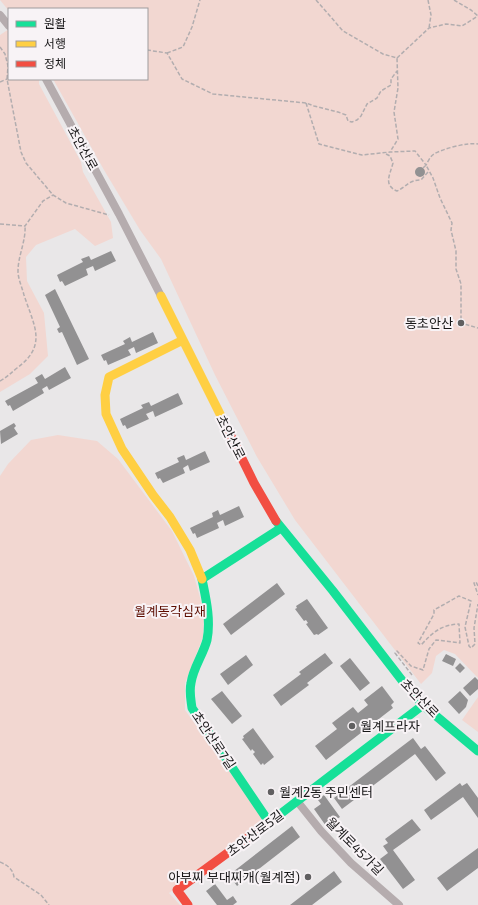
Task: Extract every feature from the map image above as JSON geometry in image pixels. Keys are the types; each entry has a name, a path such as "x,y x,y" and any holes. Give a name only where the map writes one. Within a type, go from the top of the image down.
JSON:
{"street":[{"path":"0,15 8,25"},
{"name":"초안산로","path":"47,80 119,214 254,483 281,528 423,705 478,751"},
{"name":"초안산로7길","path":"183,340 110,377 105,395 106,414 122,449 153,495 170,517 190,550 202,579 209,620 206,646 190,681 189,695 192,708 269,822"},
{"path":"202,579 281,528"},
{"name":"초안산로5길","path":"188,905 177,890 423,705"},
{"name":"월계로45가길","path":"297,801 321,831 351,863 399,905"}],"path":[{"path":"148,50 168,53 183,47 192,27 200,0"},
{"path":"316,0 342,31 383,54 397,58"},
{"path":"428,0 431,15 429,28"},
{"path":"390,152 398,139 394,112 398,88 397,58 429,28 446,24 462,26 478,16 461,3 454,0"},
{"path":"0,47 8,64"},
{"path":"168,53 182,80 213,94 306,102 314,106 346,115 348,121 352,122 361,116 367,104 377,98 381,91 391,85 391,79 397,71"},
{"path":"8,72 7,79 20,152 26,163 53,195 66,203 109,215"},
{"path":"0,82 7,79"},
{"path":"306,102 319,144 362,156 390,152 415,151 426,165 452,223 451,230 456,251 456,269 460,284 461,323 473,325 478,328"},
{"path":"423,168 433,154 453,147 474,143 478,144"},
{"path":"385,153 390,156 393,163 388,180 389,186 397,191 402,189 408,182 421,180 429,171"},
{"path":"0,381 24,363 33,351 36,341 33,324 19,279 18,271 25,226 43,201 53,195"},
{"path":"0,224 25,226"},
{"path":"478,586 476,582 474,584 478,596"},
{"path":"412,675 395,654 397,651 410,666 423,670 429,649 436,640 460,643 460,624 450,625 439,629 430,635 421,645 418,643 434,614 434,610 459,596 471,601 465,627 469,646 472,648 475,644 474,628 478,604"},
{"path":"0,862 10,868 14,876 41,895 49,905"}],"green space":[{"path":"0,0 478,0 478,678 455,654 444,650 436,656 432,673 421,684 295,520 257,457 215,375 161,259 140,230 104,170 54,80 148,80 148,8 8,8 8,10"},
{"path":"8,30 8,80 39,80 39,84 81,162 83,172 111,222 113,238 95,246 75,229 36,245 26,257 27,281 44,313 48,356 30,374 0,392 0,35"},
{"name":"월계동각심재","path":"58,435 97,441 118,459 172,531 194,576 204,612 203,637 185,683 185,710 264,820 169,893 180,905 0,905 0,476 8,464 31,440"},
{"path":"478,697 478,732 462,720"}],"building":[{"path":"418,167 422,167 424,168 424,176 418,177 415,174 415,170"},
{"path":"111,251 116,261 95,271 93,266 86,269 88,275 65,286 62,281 60,282 57,275 83,262 81,259 89,256 91,260"},
{"path":"55,289 89,359 77,365 62,332 59,333 57,329 60,327 45,295"},
{"path":"153,332 158,343 136,353 134,347 128,350 131,355 108,365 106,360 104,361 101,355 125,344 123,341 130,337 132,342"},
{"path":"65,367 71,378 49,390 47,386 42,389 44,393 13,411 10,405 8,406 5,401 38,383 35,378 42,374 45,379"},
{"path":"178,393 183,404 155,417 153,411 146,414 149,419 127,429 125,425 123,426 120,419 143,408 141,405 149,402 151,406"},
{"path":"14,423 16,426 14,428 18,434 1,444 0,431"},
{"path":"205,451 210,462 190,471 188,465 183,468 185,473 163,483 160,478 158,479 155,473 179,462 177,458 184,455 186,460"},
{"path":"239,506 244,517 225,526 223,520 217,523 219,528 197,538 195,533 193,534 190,528 213,517 212,513 218,510 220,515"},
{"path":"277,583 285,594 231,635 223,624"},
{"path":"307,599 328,628 318,635 314,635 306,624 308,623 306,620 304,621 295,609 297,608 296,606"},
{"path":"325,653 333,663 307,683 309,685 281,706 273,695 301,674 299,672"},
{"path":"446,654 456,659 453,666 442,661"},
{"path":"246,655 253,665 228,685 220,674"},
{"path":"350,658 370,683 360,691 340,666"},
{"path":"460,663 465,668 460,673 455,668"},
{"path":"475,677 478,680 478,689 470,696 463,688"},
{"name":"월계프라자","path":"382,686 394,702 391,705 393,708 326,760 315,746 337,729 332,723 353,707 358,713 368,705 364,700"},
{"path":"222,691 242,716 232,724 211,699"},
{"path":"460,691 468,700 466,707 459,714 448,702"},
{"path":"253,728 274,757 264,765 263,763 261,765 253,754 255,752 252,749 251,751 242,739 244,738 243,736"},
{"path":"413,738 421,749 425,746 446,773 436,781 415,754 342,809 334,798"},
{"path":"460,783 462,786 467,783 478,798 478,818 463,797 431,820 424,810"},
{"path":"324,795 340,817 326,826 314,809 321,804 318,800"},
{"path":"412,819 421,830 393,850 415,880 403,889 380,859 388,853 383,846 388,843 385,839"},
{"path":"292,826 300,837 237,886 229,875"},
{"path":"478,848 478,868 447,891 437,878"},
{"path":"334,871 342,882 312,905 290,905"},
{"path":"215,884 227,900 233,896 237,902 233,905 217,905 206,891"}],"traffic: fast":[{"path":"276,521 423,705 478,751"},
{"path":"269,822 192,708 190,690 192,677 205,646 208,632 208,610 202,579 281,528"},
{"path":"275,818 423,705"}],"traffic: slow":[{"path":"161,296 224,422"},
{"path":"183,340 109,377 105,395 106,414 122,449 153,495 170,517 190,550 202,579"}],"traffic: jam":[{"path":"224,422 254,483 276,521"},
{"path":"188,905 177,890 275,818"}],"place":[{"name":"동초안산","path":"461,323"},
{"name":"월계프라자","path":"352,726"},
{"name":"월계2동 주민센터","path":"271,792"},
{"name":"아부찌 부대찌개(월계점)","path":"308,877"}]}
